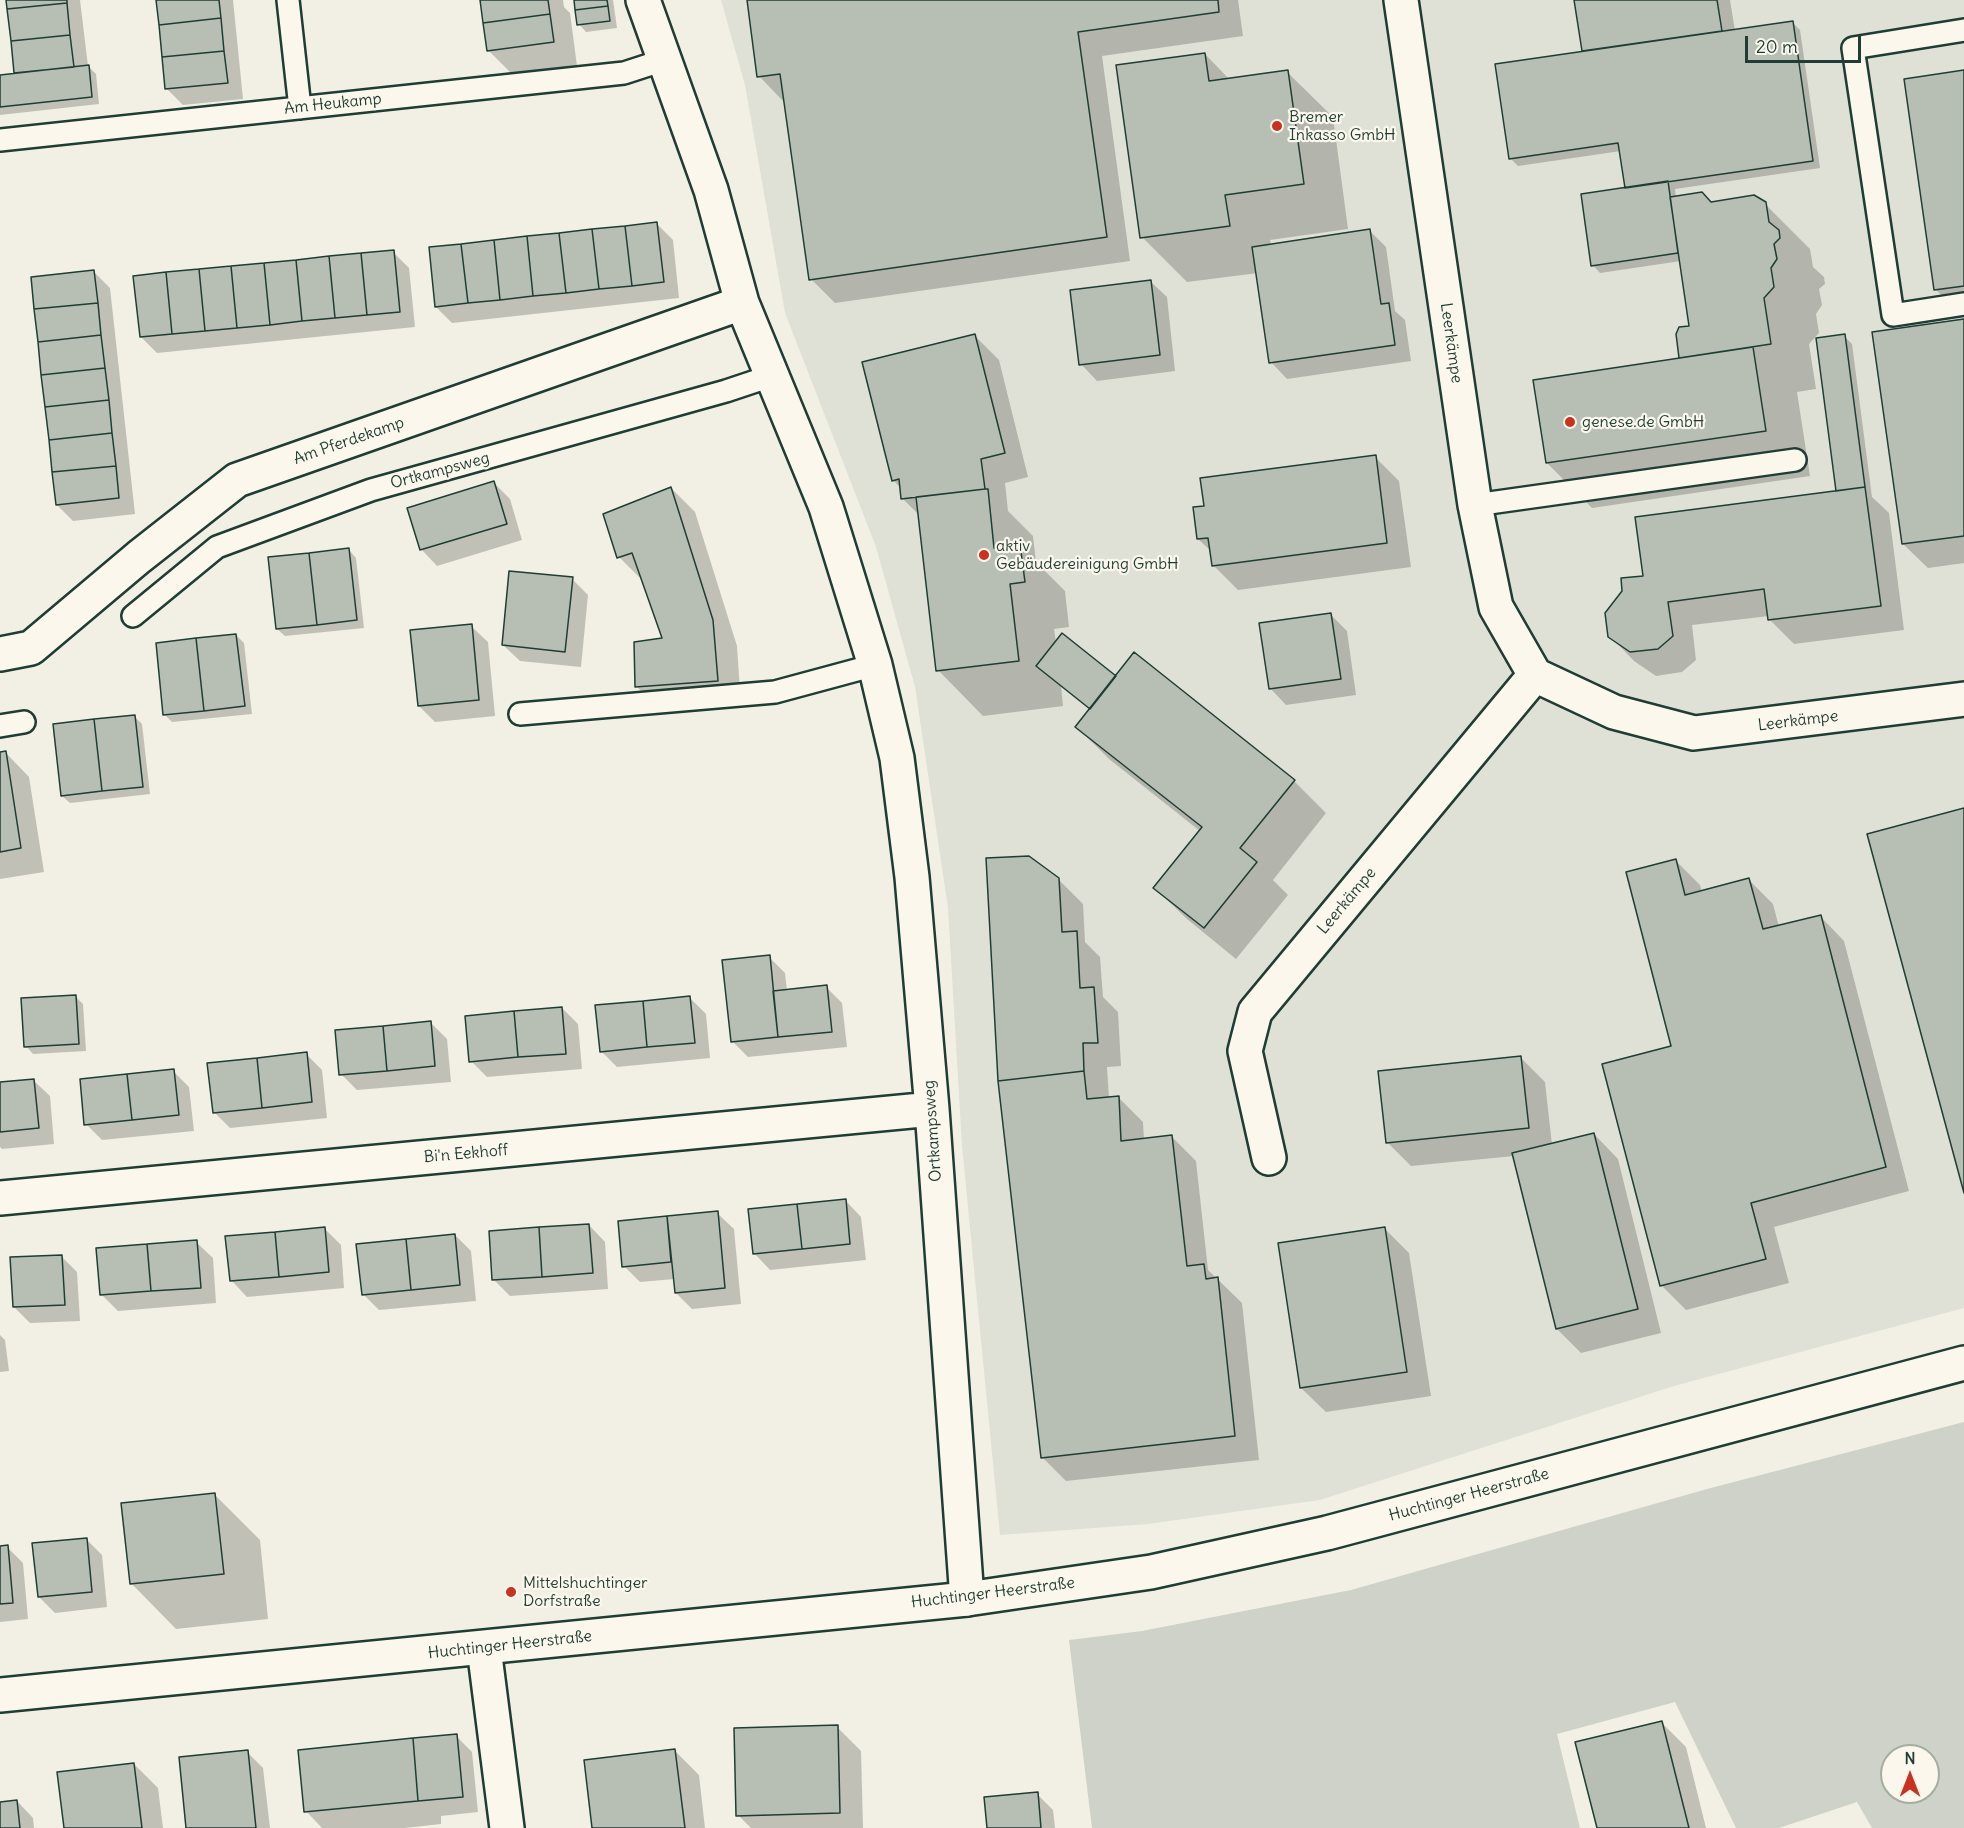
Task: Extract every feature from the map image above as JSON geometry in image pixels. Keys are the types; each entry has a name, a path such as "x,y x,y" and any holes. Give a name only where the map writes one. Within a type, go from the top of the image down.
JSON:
{"street":[{"name":"Ortkampsweg","path":"643,0 711,190 742,303 826,507 875,665 899,770 912,877 932,1110 967,1599"},
{"name":"Leerkämpe","path":"1401,0 1475,505 1496,607 1536,675 1614,712 1694,733 1964,699"},
{"name":"Am Pferdekamp","path":"0,654 31,648 139,557 237,480 742,303"},
{"name":"Leerkämpe","path":"1269,1158 1245,1051 1255,1012 1536,675"},
{"name":"Bi'n Eekhoff","path":"0,1198 932,1110"},
{"name":"Huchtinger Heerstraße","path":"0,1695 967,1599 1151,1572 1327,1533 1964,1363"},
{"path":"484,1648 507,1828"}],"lane":[{"path":"288,0 300,108"},
{"path":"1964,30 1853,48 1893,315 1964,304"},
{"name":"Am Heukamp","path":"0,140 624,73 664,60"},
{"name":"Ortkampsweg","path":"134,616 217,547 371,490 726,392 771,376"},
{"path":"1475,505 1795,460"},
{"path":"520,714 775,692 875,665"},
{"path":"0,726 24,723"}],"shaded area":[{"path":"721,0 1964,0 1964,1308 1674,1386 1320,1500 1148,1524 1000,1535 962,1146 948,908 915,687 876,547 785,313 745,85"},
{"path":"1964,1422 1964,1828 1872,1828 1857,1802 1779,1828 1736,1828 1675,1702 1557,1734 1580,1828 1092,1828 1069,1640 1142,1631 1351,1590 1707,1489"}],"building":[{"path":"6,0 67,0 67,3 7,9"},
{"path":"156,0 219,0 221,18 159,25"},
{"path":"480,0 548,0 550,14 483,23"},
{"path":"574,0 607,0 608,6 575,10"},
{"path":"747,0 1218,0 1219,12 1078,32 1107,237 809,280 780,74 757,77"},
{"path":"1574,0 1717,0 1722,31 1582,51"},
{"path":"67,3 70,35 11,41 7,9"},
{"path":"608,6 610,21 577,25 575,10"},
{"path":"550,14 554,42 487,51 483,23"},
{"path":"221,18 224,51 162,57 159,25"},
{"path":"1793,21 1813,161 1625,188 1618,143 1509,159 1495,64"},
{"path":"70,35 74,67 14,73 11,41"},
{"path":"224,51 228,83 165,89 162,57"},
{"path":"1205,53 1209,81 1288,70 1304,184 1225,195 1230,226 1140,238 1116,65"},
{"path":"89,65 92,97 0,107 0,75"},
{"path":"1964,70 1964,286 1934,290 1904,79"},
{"path":"1668,181 1678,253 1591,266 1581,194"},
{"path":"1702,192 1711,202 1754,195 1766,202 1769,222 1779,230 1780,238 1774,244 1777,259 1771,268 1774,287 1764,298 1771,344 1679,358 1676,334 1679,327 1689,326 1670,197"},
{"path":"657,222 664,282 632,286 625,226"},
{"path":"625,226 632,286 599,289 592,229"},
{"path":"592,229 599,289 566,293 559,233"},
{"path":"1370,229 1381,304 1389,303 1395,345 1269,363 1252,247"},
{"path":"559,233 566,293 533,296 527,236"},
{"path":"527,236 533,296 500,300 494,240"},
{"path":"494,240 500,300 468,303 461,244"},
{"path":"461,244 468,303 435,307 429,247"},
{"path":"394,250 400,312 367,315 361,253"},
{"path":"361,253 367,315 335,318 329,256"},
{"path":"329,256 335,318 302,321 296,260"},
{"path":"296,260 302,321 270,325 264,263"},
{"path":"264,263 270,325 237,328 231,266"},
{"path":"231,266 237,328 205,331 199,269"},
{"path":"199,269 205,331 172,334 166,272"},
{"path":"94,270 98,303 34,309 31,277"},
{"path":"166,272 172,334 140,337 133,276"},
{"path":"1151,280 1160,355 1079,365 1070,290"},
{"path":"98,303 101,335 38,342 34,309"},
{"path":"1964,319 1964,536 1902,544 1872,332"},
{"path":"975,334 1005,453 981,459 985,489 901,499 899,479 892,481 862,362"},
{"path":"1845,334 1865,487 1836,491 1816,338"},
{"path":"101,335 105,368 41,375 38,342"},
{"path":"1753,347 1766,431 1546,463 1533,380"},
{"path":"105,368 109,400 45,407 41,375"},
{"path":"109,400 112,433 49,440 45,407"},
{"path":"112,433 116,466 52,472 49,440"},
{"path":"1376,455 1387,543 1212,566 1208,538 1197,539 1193,507 1204,506 1200,478"},
{"path":"116,466 119,498 56,505 52,472"},
{"path":"494,481 507,524 420,550 407,508"},
{"path":"671,487 713,620 718,681 635,687 634,642 662,638 632,553 617,558 603,514"},
{"path":"1865,487 1881,606 1768,620 1764,589 1668,602 1673,636 1658,649 1630,652 1608,637 1605,613 1622,591 1621,578 1643,576 1635,517"},
{"path":"988,489 994,548 1020,544 1025,582 1010,584 1019,661 936,671 916,497"},
{"path":"349,548 357,620 317,625 309,553"},
{"path":"309,553 317,625 276,629 268,557"},
{"path":"509,571 573,577 565,652 502,645"},
{"path":"1331,613 1341,679 1269,689 1259,623"},
{"path":"472,624 479,700 418,706 410,630"},
{"path":"1062,633 1116,676 1090,709 1036,666"},
{"path":"236,634 245,706 204,711 196,638"},
{"path":"196,638 204,711 163,715 156,643"},
{"path":"1134,652 1295,780 1240,848 1257,862 1204,928 1153,888 1202,827 1075,727"},
{"path":"135,715 143,787 102,791 94,719"},
{"path":"94,719 102,791 61,796 53,724"},
{"path":"6,751 21,848 0,852 0,752"},
{"path":"1964,808 1964,1193 1867,834"},
{"path":"1029,856 1059,878 1062,932 1077,931 1080,988 1094,987 1098,1043 1083,1043 1084,1071 998,1081 986,858"},
{"path":"1676,859 1685,895 1749,878 1763,929 1821,915 1886,1167 1751,1203 1766,1259 1660,1286 1602,1064 1671,1046 1626,872"},
{"path":"770,955 778,1037 731,1042 722,960"},
{"path":"827,985 832,1032 778,1037 773,991"},
{"path":"76,995 79,1044 24,1047 21,998"},
{"path":"690,996 695,1043 647,1047 643,1001"},
{"path":"643,1001 647,1047 600,1052 595,1005"},
{"path":"562,1007 566,1054 518,1057 514,1011"},
{"path":"514,1011 518,1057 469,1062 465,1016"},
{"path":"431,1021 435,1066 387,1071 383,1026"},
{"path":"383,1026 387,1071 339,1075 335,1030"},
{"path":"307,1052 312,1102 262,1108 257,1058"},
{"path":"1521,1056 1529,1128 1386,1143 1378,1071"},
{"path":"257,1058 262,1108 213,1113 207,1063"},
{"path":"174,1069 179,1115 132,1120 127,1074"},
{"path":"1084,1071 1087,1099 1119,1096 1121,1141 1172,1135 1187,1266 1204,1264 1206,1279 1218,1277 1235,1436 1041,1458 998,1081"},
{"path":"127,1074 132,1120 84,1125 80,1079"},
{"path":"34,1079 39,1128 0,1132 0,1082"},
{"path":"1594,1133 1638,1309 1556,1329 1512,1153"},
{"path":"846,1199 850,1244 802,1249 797,1204"},
{"path":"797,1204 802,1249 753,1254 748,1209"},
{"path":"718,1211 725,1288 675,1293 667,1216"},
{"path":"667,1216 671,1262 622,1267 618,1221"},
{"path":"589,1224 593,1273 542,1277 539,1227"},
{"path":"325,1227 329,1272 279,1277 275,1232"},
{"path":"539,1227 542,1277 492,1280 489,1231"},
{"path":"1385,1227 1407,1372 1300,1388 1278,1243"},
{"path":"275,1232 279,1277 230,1281 225,1236"},
{"path":"455,1234 460,1285 411,1290 406,1239"},
{"path":"406,1239 411,1290 362,1295 356,1244"},
{"path":"197,1240 201,1288 151,1291 147,1244"},
{"path":"147,1244 151,1291 100,1295 96,1248"},
{"path":"62,1255 65,1305 13,1307 10,1257"},
{"path":"215,1493 224,1574 130,1584 121,1503"},
{"path":"87,1538 92,1592 38,1597 32,1543"},
{"path":"8,1545 13,1603 0,1604 0,1546"},
{"path":"1662,1721 1689,1828 1597,1828 1575,1742"},
{"path":"838,1725 840,1813 736,1816 734,1728"},
{"path":"457,1734 463,1797 418,1801 413,1738"},
{"path":"413,1738 418,1801 304,1812 298,1750"},
{"path":"675,1749 685,1828 592,1828 584,1760"},
{"path":"248,1750 256,1828 186,1828 179,1757"},
{"path":"134,1763 142,1828 64,1828 57,1772"},
{"path":"1038,1792 1041,1828 987,1828 984,1797"},
{"path":"17,1800 20,1828 0,1828 0,1802"}],"place":[{"name":"Bremer Inkasso GmbH","path":"1277,126"},
{"name":"genese.de GmbH","path":"1570,422"},
{"name":"aktiv Gebäudereinigung GmbH","path":"984,555"},
{"name":"Mittelshuchtinger Dorfstraße","path":"511,1592"}]}
